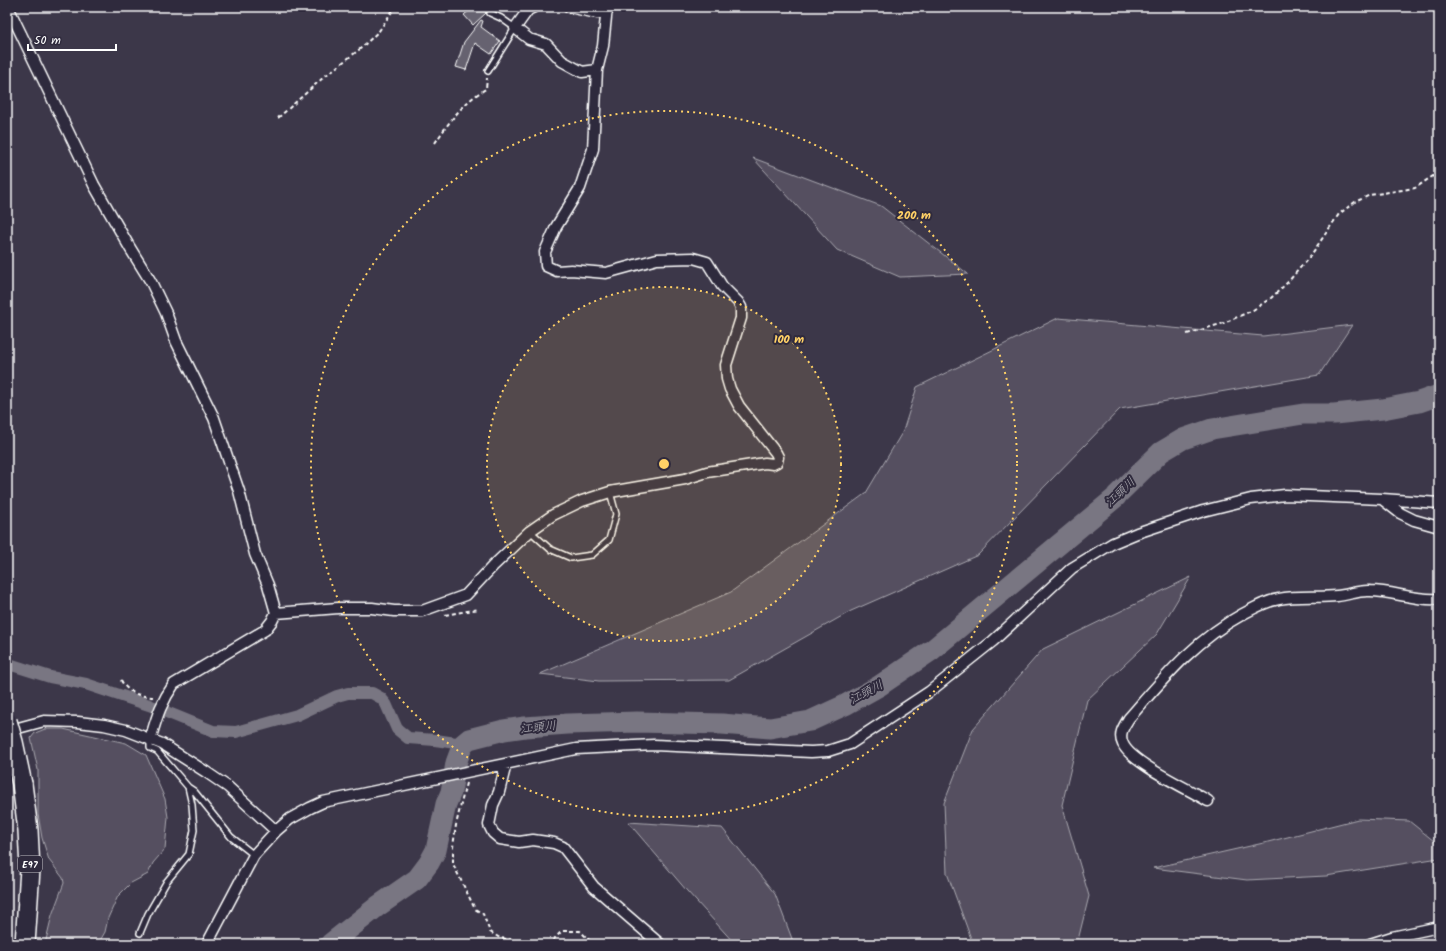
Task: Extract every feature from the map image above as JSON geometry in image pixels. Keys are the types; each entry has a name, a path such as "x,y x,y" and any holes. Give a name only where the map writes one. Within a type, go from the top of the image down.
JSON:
{"highway":[{"name":"E97","path":"7,721 22,784 28,830 30,869 25,944"}],"street":[{"path":"8,7 94,185 151,282 166,313 176,341 214,418 239,492 255,554 268,585 276,613 272,621 264,630 174,684 161,705 150,740"},
{"path":"534,7 528,10 515,28 529,39 546,44 562,60 582,72 597,70"},
{"path":"276,613 345,608 422,611 466,595 493,566 530,531 553,515 582,501 610,492 685,479 707,472 765,463 773,464 777,462 778,457 776,453 739,406 730,389 726,365 740,318 740,307 738,302 722,286 707,262 693,258 657,259 606,273 571,270 557,271 546,266 545,252 556,227 580,188 593,149 597,70 603,46 607,10 596,13 569,7"},
{"path":"207,944 254,856 276,832 290,820 323,802 576,749 654,745 811,752 828,751 850,744 928,692 994,641 1072,568 1113,543 1137,533 1203,511 1251,499 1286,495 1439,503"},
{"path":"1382,499 1400,513 1414,520 1439,527"},
{"path":"1208,801 1149,768 1132,756 1122,743 1121,737 1124,726 1129,718 1181,660 1196,646 1234,619 1262,604 1279,599 1337,596 1369,591 1382,592 1414,599 1439,599"},
{"path":"7,731 44,721 78,722 104,725 126,730 162,744 228,787 276,832"},
{"path":"506,764 499,792 493,805 489,825 493,833 500,839 519,842 533,840 554,843 563,847 594,887 660,944"},
{"path":"1370,944 1439,927"}],"lane":[{"path":"488,71 515,28 501,18 490,13"},
{"path":"530,531 550,548 571,558 592,555 609,540 616,514 610,492"},
{"path":"150,740 150,748 157,751 188,787 194,791 231,837 254,856"},
{"path":"140,932 148,914 167,881 188,854 194,830 192,805 188,787"}],"path":[{"path":"278,118 325,76 360,49 379,31 396,7"},
{"path":"435,143 451,120 478,94 486,89 488,71"},
{"path":"1187,334 1224,323 1253,310 1271,298 1288,282 1311,255 1339,214 1355,202 1370,195 1415,188 1439,172"},
{"path":"121,680 124,688 161,705"},
{"path":"469,771 460,806 453,847 453,864 475,909 483,914 490,932 500,938 539,944"},
{"path":"547,944 562,931 580,930 593,944"}],"shaded area":[{"path":"753,158 881,206 968,274 900,277 837,250"},
{"path":"1058,318 1263,336 1352,325 1319,375 1120,409 978,555 851,611 729,680 599,681 540,674 731,592 866,493 903,431 917,387"},
{"path":"1191,577 1157,634 1087,700 1062,805 1089,896 1077,944 973,944 947,873 944,803 973,729 1043,649"},
{"path":"45,729 63,729 126,743 146,755 165,799 168,817 165,849 153,863 148,874 131,883 118,896 108,918 105,932 98,944 45,944 52,915 64,883 63,878 49,860 42,838 38,814 38,770 31,738 35,733"},
{"path":"1358,819 1409,821 1439,845 1439,858 1326,876 1247,880 1153,868 1268,842"},
{"path":"628,822 722,828 775,894 794,944 735,944"}],"building":[{"path":"473,7 480,7 486,13 473,25 464,15"},
{"path":"481,20 483,21 481,27 500,41 491,54 475,43 466,70 456,67 464,42"}],"waterway":[{"name":"江頭川","path":"330,944 378,906 417,879 429,863 436,850 446,804 451,792 456,763 463,744 469,739 504,730 568,724 637,722 722,724 770,728 810,721 845,705 879,686 932,650 1116,497 1161,452 1183,439 1212,429 1303,414 1334,414 1383,409 1419,402 1439,395"},
{"path":"7,667 12,665 50,677 86,684 149,705 213,731 236,732 297,715 337,696 348,693 372,693 381,698 386,704 397,729 408,738 463,744"}]}
